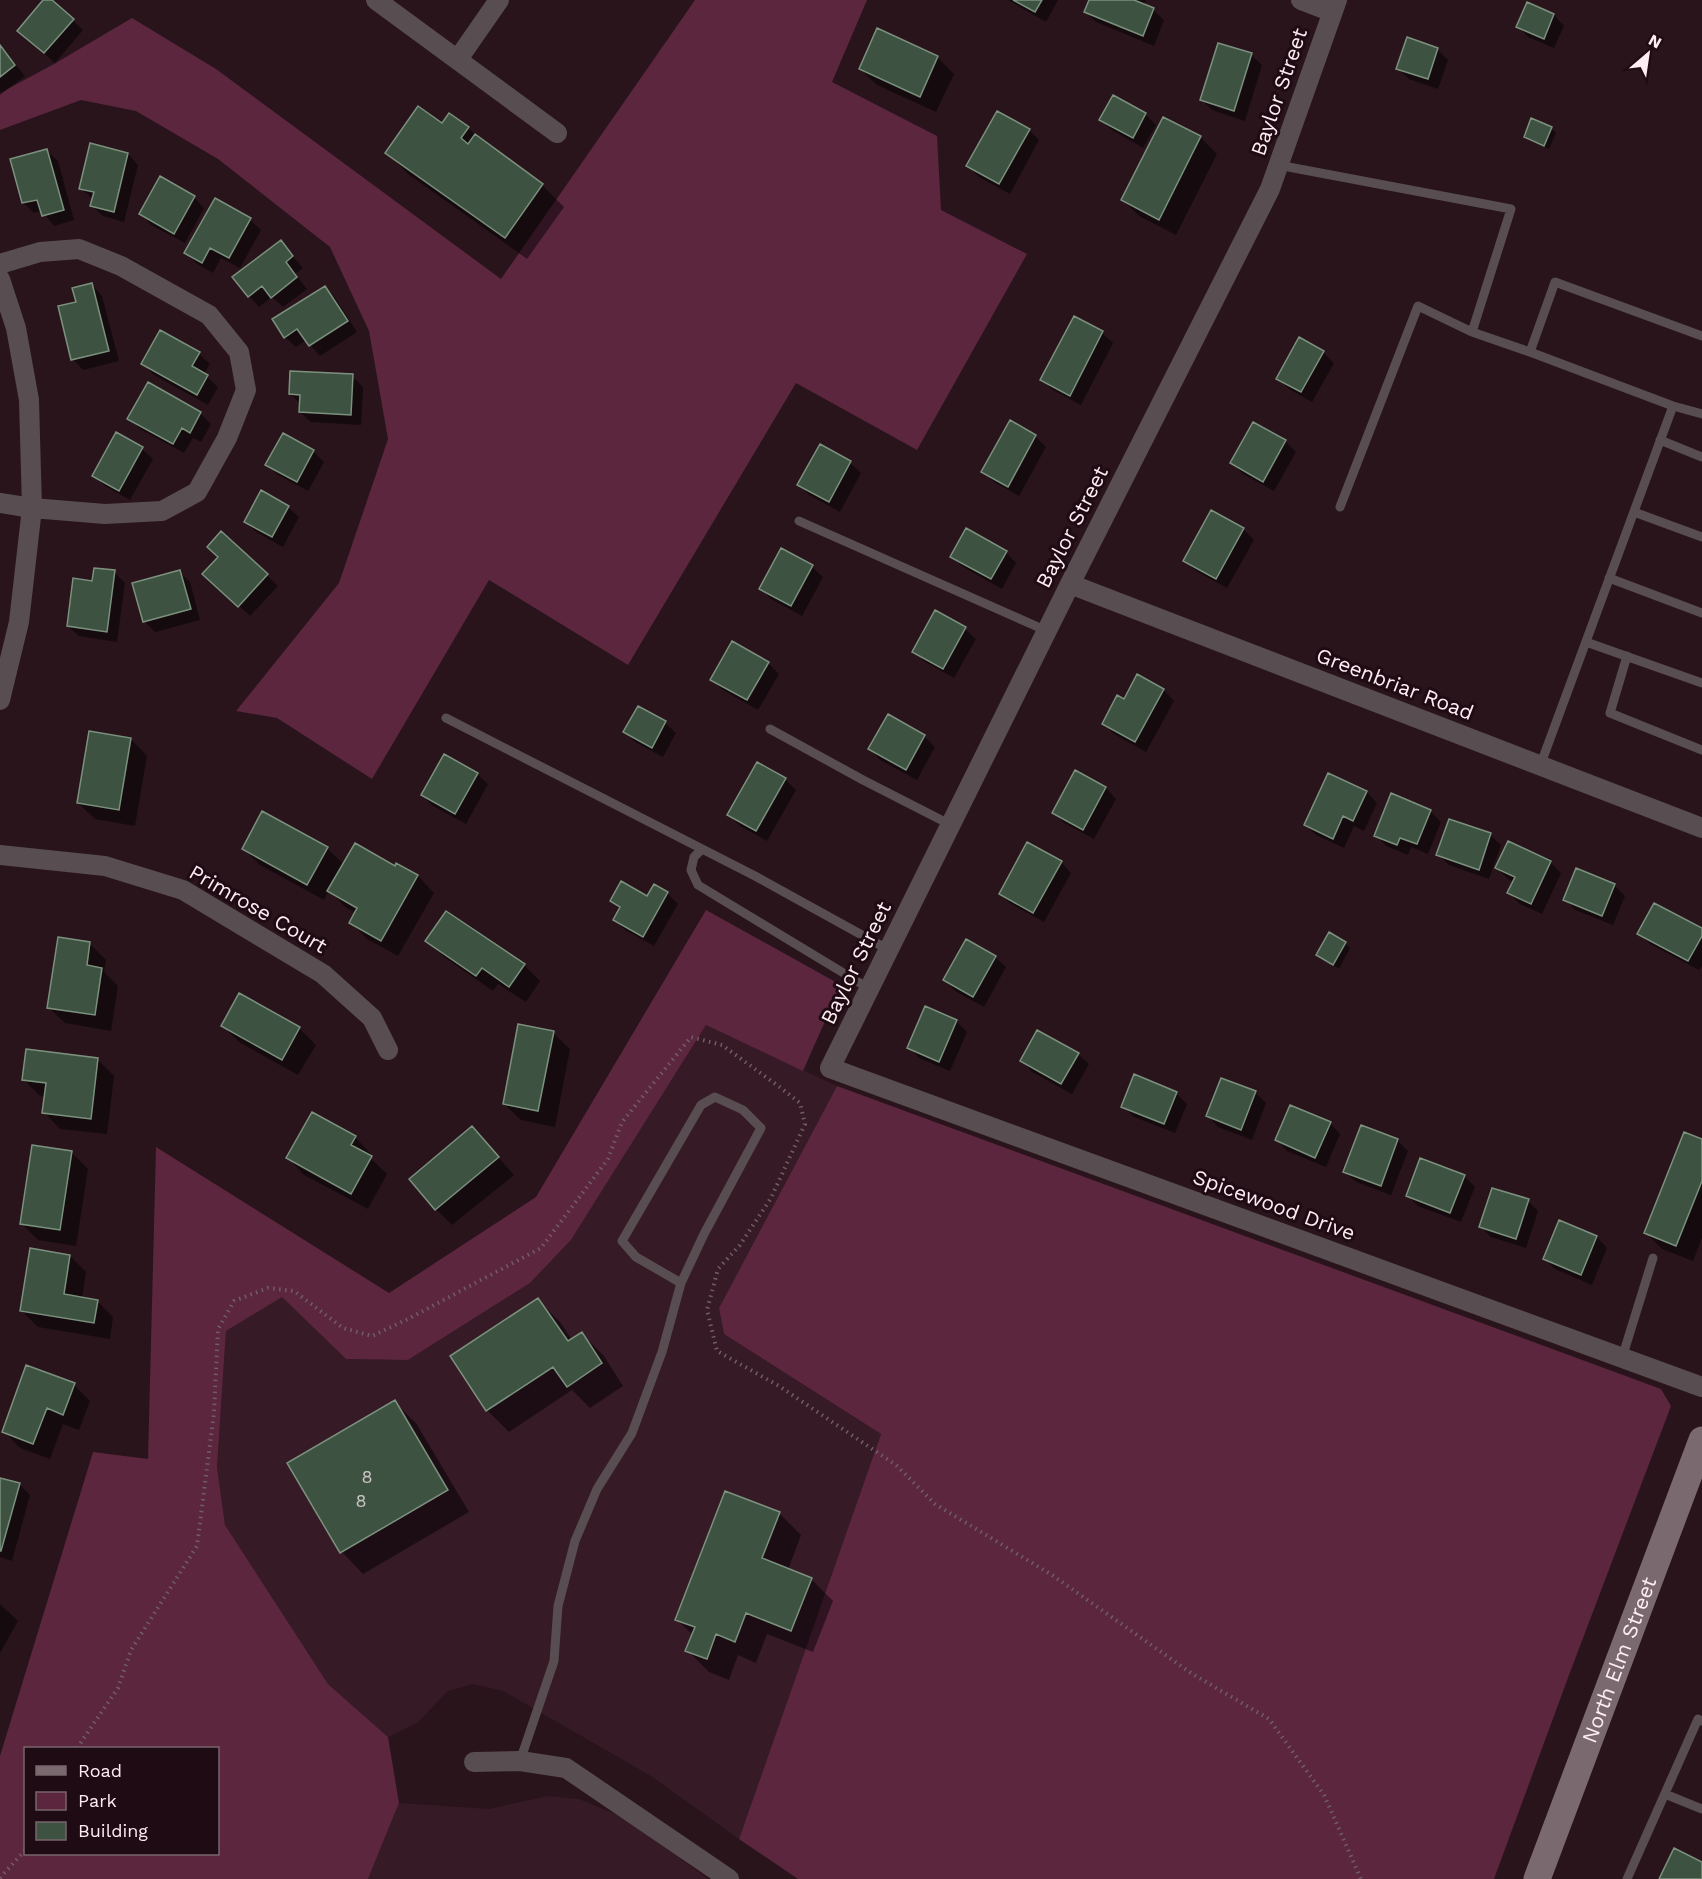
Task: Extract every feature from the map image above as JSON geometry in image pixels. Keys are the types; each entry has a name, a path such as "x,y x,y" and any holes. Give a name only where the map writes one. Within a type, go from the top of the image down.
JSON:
{"main road":[{"name":"North Elm Street","path":"1537,1879 1702,1440"}],"street":[{"path":"376,0 557,133"},
{"path":"458,59 499,0"},
{"path":"1301,0 1335,6"},
{"name":"Baylor Street","path":"830,1068 1270,189 1335,6"},
{"path":"0,264 40,252 79,249 121,266 209,315 239,352 246,390 227,438 197,492 162,511 105,514 32,508 0,502"},
{"path":"0,279 16,328 29,400 32,508 19,622 0,700"},
{"name":"Greenbriar Road","path":"1070,585 1702,828"},
{"name":"Primrose Court","path":"0,855 105,866 183,890 323,974 372,1018 388,1050"},
{"name":"Spicewood Drive","path":"830,1068 1702,1388"},
{"path":"474,1761 520,1761 567,1768 729,1879"}],"lane":[{"path":"1278,165 1511,209 1472,332"},
{"path":"1530,352 1555,282 1702,336"},
{"path":"1340,507 1418,306 1472,332 1673,406 1702,414"},
{"path":"1540,765 1673,406"},
{"path":"1660,440 1702,457"},
{"path":"1634,513 1702,537"},
{"path":"799,521 1047,631"},
{"path":"1609,578 1702,613"},
{"path":"1586,642 1702,683"},
{"path":"1627,656 1610,714 1702,750"},
{"path":"446,718 755,876 889,950"},
{"path":"770,729 951,825"},
{"path":"702,849 694,857 691,870 698,885 870,989"},
{"path":"520,1761 554,1661 558,1606 575,1541 597,1489 632,1433 662,1352 681,1282 761,1128 744,1110 715,1097 701,1105 622,1241 636,1257 681,1282"},
{"path":"1622,1358 1653,1258"},
{"path":"1627,1879 1698,1719 1702,1721"},
{"path":"1665,1794 1702,1809"}],"path":[{"path":"78,1747 118,1688 131,1650 197,1546 214,1413 218,1329 234,1301 268,1287 294,1291 343,1328 372,1336 541,1248 608,1159 622,1122 691,1037 722,1046 781,1088 800,1103 806,1124 771,1198 740,1245 718,1269 707,1310 717,1351 779,1386 896,1465 935,1504 1052,1575 1191,1672 1269,1719 1324,1795 1361,1879"},
{"path":"0,1878 24,1851"}],"shaded area":[{"path":"706,1025 837,1086 719,1308 724,1334 881,1434 739,1839 651,1776 503,1691 473,1684 448,1691 417,1723 388,1737 328,1684 225,1525 217,1467 226,1331 282,1296 346,1359 408,1360 530,1283 571,1240"},
{"path":"548,1796 579,1799 625,1818 708,1879 368,1879 399,1803 489,1809"}],"green space":[{"path":"695,0 867,0 832,82 937,136 941,210 1027,254 917,450 796,383 628,665 489,580 372,779 277,718 236,711 339,583 388,439 369,331 330,247 218,159 136,111 81,100 0,130 0,93 132,18 216,69 501,279"},
{"path":"706,910 841,985 803,1071 706,1025 571,1240 530,1283 408,1360 346,1359 282,1297 226,1331 217,1467 225,1525 328,1684 388,1737 399,1803 368,1879 0,1879 0,1756 93,1452 148,1459 156,1147 389,1293 536,1197"},
{"path":"837,1086 1661,1389 1671,1406 1494,1879 798,1879 739,1839 881,1434 724,1334 719,1308"}],"building":[{"path":"43,0 52,0 74,19 44,53 17,31"},
{"path":"1013,0 1042,0 1035,12"},
{"path":"1089,0 1134,0 1154,8 1143,36 1084,12"},
{"path":"1527,2 1554,14 1544,39 1516,27"},
{"path":"877,28 938,56 920,97 859,69"},
{"path":"1407,37 1438,48 1428,79 1396,69"},
{"path":"1218,43 1252,53 1234,111 1200,100"},
{"path":"0,45 15,65 0,77"},
{"path":"1113,95 1146,113 1133,138 1099,120"},
{"path":"418,106 442,123 449,113 469,127 461,138 468,144 475,134 543,184 505,238 385,153"},
{"path":"997,111 1030,129 999,184 966,166"},
{"path":"1163,117 1201,136 1159,220 1121,200"},
{"path":"1531,118 1552,127 1544,146 1524,137"},
{"path":"90,143 128,153 114,212 90,206 94,192 79,189"},
{"path":"47,149 64,210 42,216 37,200 22,203 10,159"},
{"path":"160,176 195,196 174,234 139,214"},
{"path":"215,198 251,218 229,258 210,248 202,263 184,253"},
{"path":"281,240 293,256 286,262 297,277 271,298 262,286 248,297 232,277"},
{"path":"92,283 109,351 71,360 58,306 76,302 72,288"},
{"path":"325,286 348,321 309,346 297,329 284,338 272,319"},
{"path":"1074,316 1103,331 1070,396 1040,380"},
{"path":"160,330 200,352 192,366 208,375 197,395 141,364"},
{"path":"1299,337 1324,351 1301,392 1276,379"},
{"path":"290,371 353,374 351,415 299,412 300,395 289,394"},
{"path":"148,382 201,412 190,433 182,428 173,444 127,419"},
{"path":"1010,420 1036,435 1008,487 981,472"},
{"path":"1253,422 1286,440 1263,482 1230,463"},
{"path":"116,432 143,447 119,491 92,476"},
{"path":"283,433 314,450 297,482 265,465"},
{"path":"820,444 851,461 829,502 797,485"},
{"path":"261,490 289,506 272,537 244,522"},
{"path":"1211,510 1244,528 1216,579 1183,561"},
{"path":"966,528 1007,551 991,579 950,557"},
{"path":"221,531 268,574 238,607 202,574 218,557 207,547"},
{"path":"781,548 813,565 791,606 759,589"},
{"path":"94,568 115,570 107,632 67,626 73,578 92,581"},
{"path":"180,570 191,609 143,622 132,583"},
{"path":"935,610 966,627 943,669 912,652"},
{"path":"732,641 769,662 747,700 710,680"},
{"path":"1137,674 1164,689 1135,742 1102,724 1117,695 1124,699"},
{"path":"638,706 666,721 652,748 623,732"},
{"path":"888,714 925,735 906,770 868,749"},
{"path":"89,731 131,738 119,810 77,803"},
{"path":"444,754 478,773 455,814 421,795"},
{"path":"757,762 786,778 756,831 727,815"},
{"path":"1075,770 1106,787 1083,830 1052,813"},
{"path":"1328,773 1367,791 1353,821 1343,816 1333,839 1304,825"},
{"path":"1391,793 1431,810 1417,844 1400,838 1397,845 1374,836"},
{"path":"262,811 328,847 307,885 242,849"},
{"path":"1449,819 1491,833 1479,870 1436,855"},
{"path":"1508,841 1551,861 1531,904 1507,893 1515,877 1495,868"},
{"path":"1027,842 1062,861 1033,913 999,894"},
{"path":"355,843 395,866 396,863 418,875 381,941 349,923 357,908 327,891"},
{"path":"1576,868 1615,884 1602,916 1563,900"},
{"path":"621,881 647,896 654,884 668,892 643,937 613,920 620,907 610,901"},
{"path":"1654,903 1702,928 1702,936 1688,961 1637,934"},
{"path":"446,911 525,964 509,987 482,968 476,976 425,941"},
{"path":"1329,932 1346,942 1333,965 1316,955"},
{"path":"58,937 90,942 87,965 102,968 95,1015 47,1008"},
{"path":"966,939 996,956 973,997 943,980"},
{"path":"239,993 300,1027 282,1060 221,1026"},
{"path":"925,1006 957,1020 939,1062 907,1048"},
{"path":"518,1024 554,1031 538,1111 503,1104"},
{"path":"1037,1030 1079,1053 1061,1084 1020,1061"},
{"path":"26,1049 98,1058 91,1119 42,1113 46,1083 22,1080"},
{"path":"1134,1074 1177,1092 1164,1124 1121,1107"},
{"path":"1221,1078 1256,1091 1241,1130 1206,1116"},
{"path":"1290,1105 1331,1122 1315,1158 1275,1140"},
{"path":"312,1112 356,1136 351,1145 372,1156 351,1194 286,1158"},
{"path":"1361,1125 1398,1139 1381,1186 1343,1172"},
{"path":"472,1126 499,1157 435,1210 409,1179"},
{"path":"1684,1132 1702,1139 1702,1181 1676,1246 1644,1233"},
{"path":"32,1145 72,1151 60,1230 20,1224"},
{"path":"1420,1158 1465,1175 1450,1213 1406,1196"},
{"path":"1492,1188 1529,1199 1516,1239 1479,1227"},
{"path":"1559,1220 1597,1236 1581,1275 1543,1259"},
{"path":"30,1248 70,1255 64,1294 98,1300 94,1323 20,1311"},
{"path":"538,1298 568,1341 582,1332 602,1363 567,1387 553,1367 486,1411 450,1356"},
{"path":"26,1365 75,1383 63,1415 47,1408 33,1444 2,1432"},
{"path":"395,1400 448,1490 340,1553 287,1463"},
{"path":"0,1478 20,1483 1,1551 0,1551"},
{"path":"725,1491 780,1512 762,1558 812,1578 791,1631 746,1613 735,1642 716,1634 707,1659 685,1651 695,1627 675,1620"},
{"path":"1674,1848 1702,1862 1702,1879 1659,1879"}]}
